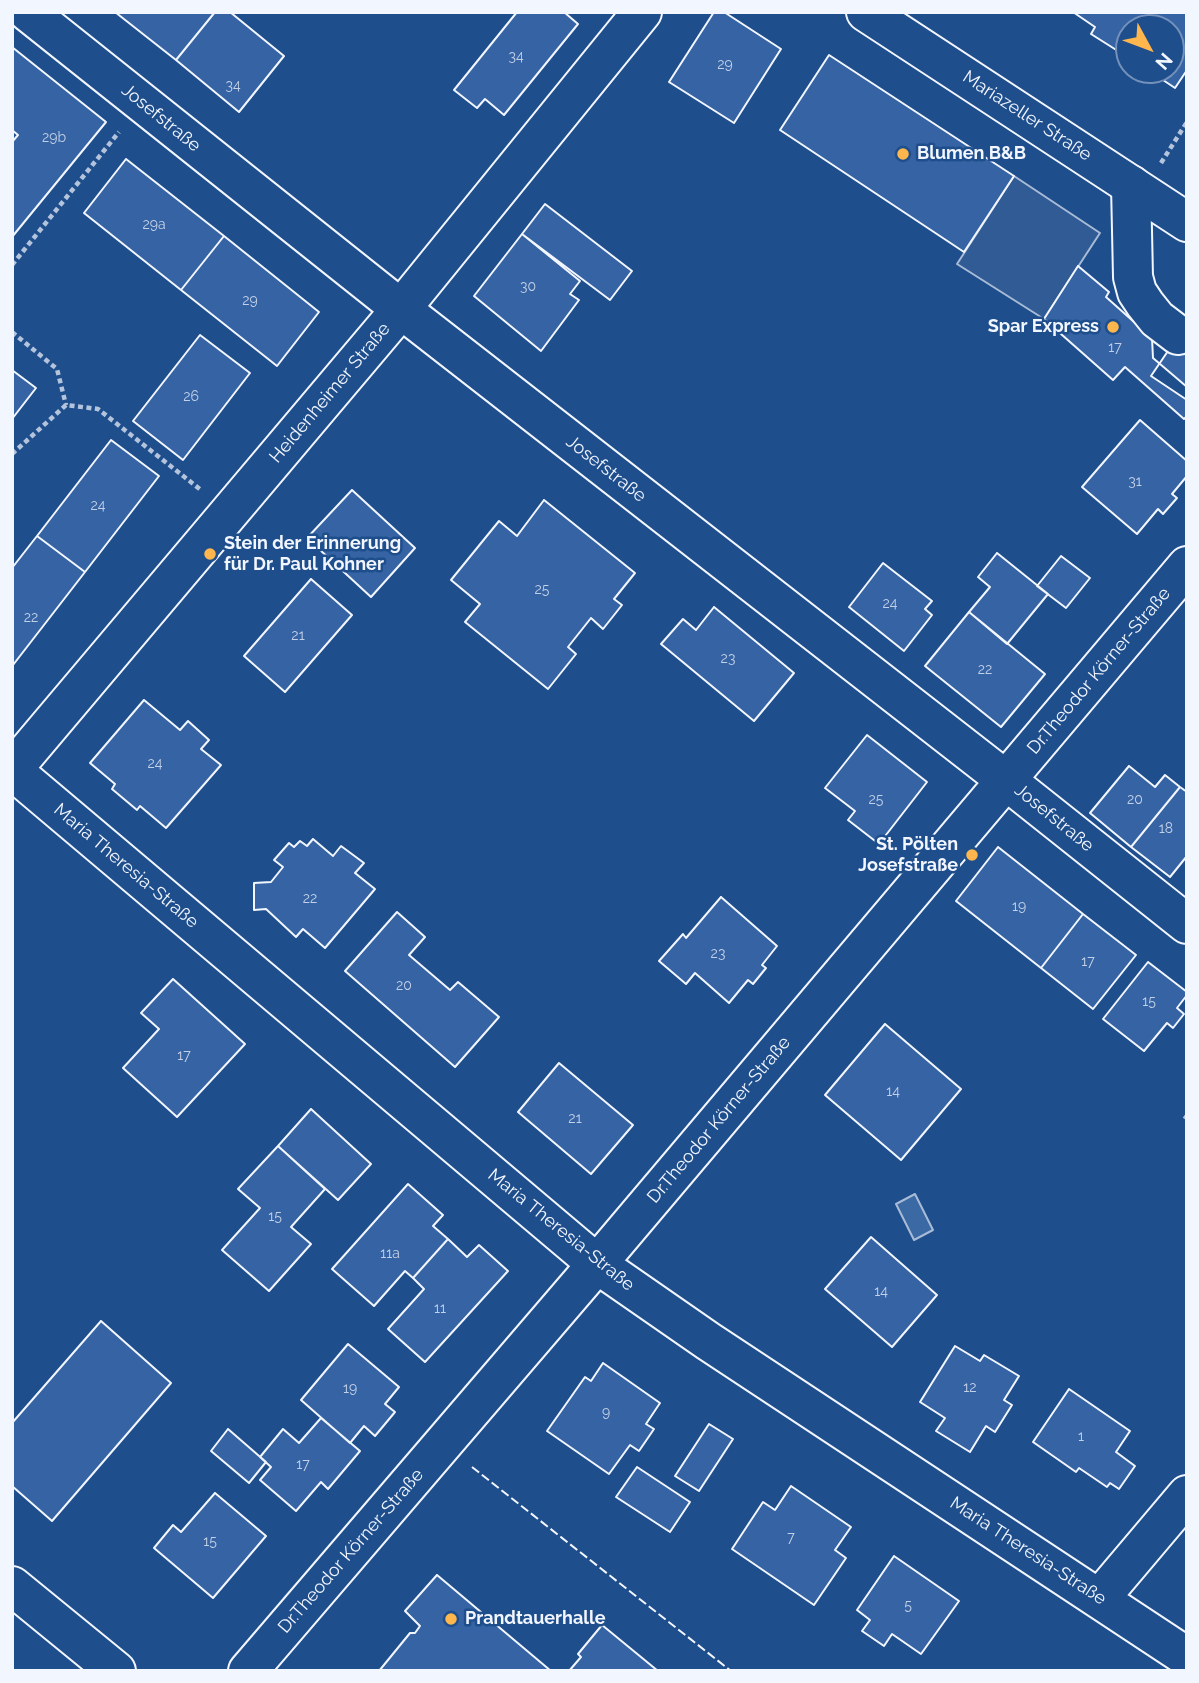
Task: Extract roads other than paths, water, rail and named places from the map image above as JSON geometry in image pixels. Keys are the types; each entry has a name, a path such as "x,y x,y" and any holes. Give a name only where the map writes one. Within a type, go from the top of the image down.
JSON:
{"street":[{"name":"Josefstraße","path":"28,12 401,309 1187,924"},
{"name":"Heidenheimer Straße","path":"12,770 401,309 642,12"},
{"name":"Mariazeller Straße","path":"866,12 1187,222"},
{"path":"1137,188 1133,277 1137,292 1157,319 1178,335"},
{"name":"Dr.Theodor Körner-Straße","path":"248,1671 597,1264 1187,566"},
{"name":"Maria Theresia-Straße","path":"12,770 597,1264 708,1341 1187,1657"},
{"path":"1100,1598 1187,1495"},
{"path":"12,1586 116,1671"}],"place":[{"name":"Blumen B&B","path":"903,154"},
{"name":"Spar Express","path":"1113,327"},
{"name":"Stein der Erinnerung für Dr. Paul Kohner","path":"210,554"},
{"name":"St. Pölten Josefstraße","path":"972,855"},
{"name":"Prandtauerhalle","path":"451,1619"}]}
